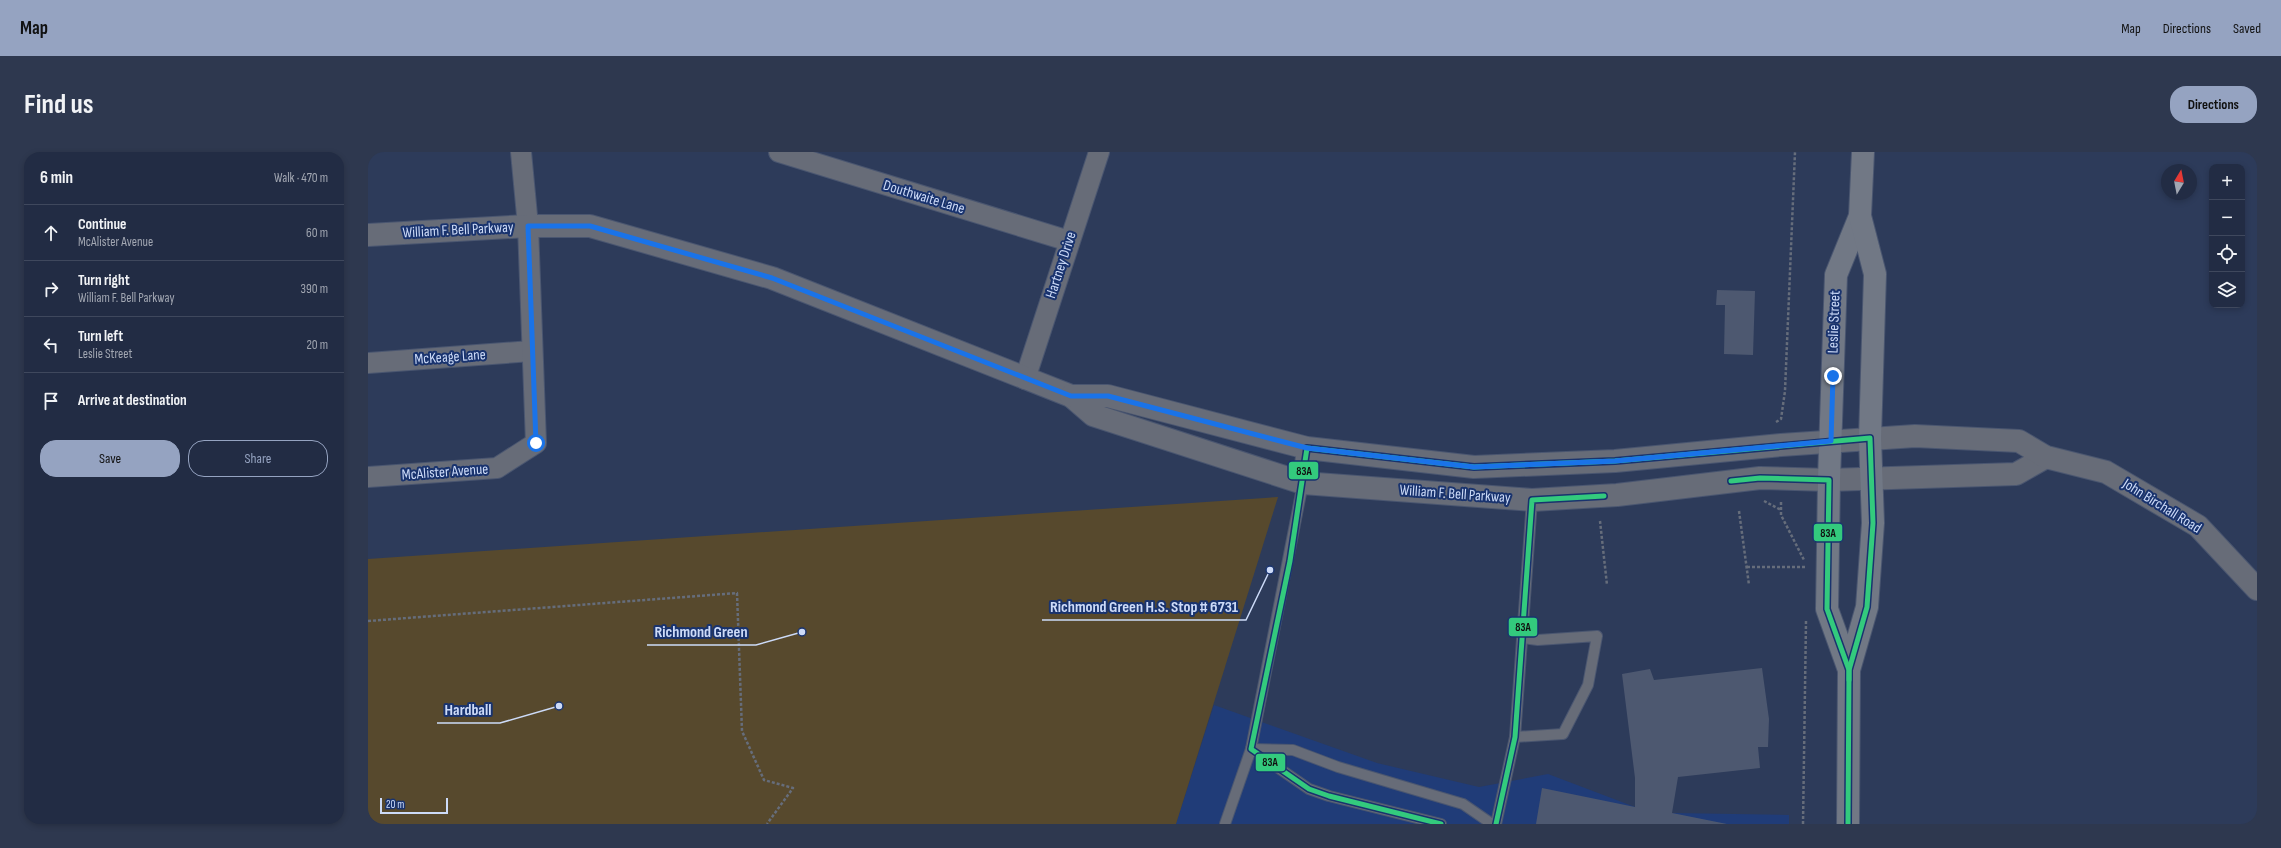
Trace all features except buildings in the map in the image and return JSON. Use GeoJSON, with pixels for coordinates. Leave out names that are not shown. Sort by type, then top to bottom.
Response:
{"type":"FeatureCollection","features":[{"type":"Feature","properties":{"kind":"main road","name":"Leslie Street"},"geometry":{"type":"LineString","coordinates":[[1848,824],[1849,670],[1868,607],[1873,523],[1870,479],[1870,438],[1875,274],[1860,216],[1863,152]]}},
{"type":"Feature","properties":{"kind":"main road","name":"Leslie Street"},"geometry":{"type":"LineString","coordinates":[[1849,670],[1827,609],[1829,480],[1836,275],[1860,216]]}},
{"type":"Feature","properties":{"kind":"street","name":"McAlister Avenue"},"geometry":{"type":"LineString","coordinates":[[368,477],[498,468],[536,443],[528,226],[521,152]]}},
{"type":"Feature","properties":{"kind":"street","name":"Douthwaite Lane"},"geometry":{"type":"LineString","coordinates":[[779,152],[1068,241]]}},
{"type":"Feature","properties":{"kind":"street","name":"Hartney Drive"},"geometry":{"type":"LineString","coordinates":[[1025,379],[1068,241],[1099,152]]}},
{"type":"Feature","properties":{"kind":"street","name":"William F. Bell Parkway"},"geometry":{"type":"LineString","coordinates":[[368,235],[528,226],[590,226],[772,278],[1071,396],[1108,396],[1307,448],[1474,467],[1615,461],[1870,438]]}},
{"type":"Feature","properties":{"kind":"street","name":"McKeage Lane"},"geometry":{"type":"LineString","coordinates":[[368,363],[532,351]]}},
{"type":"Feature","properties":{"kind":"street","name":"William F. Bell Parkway"},"geometry":{"type":"LineString","coordinates":[[1071,396],[1093,415],[1303,483],[1532,500],[1617,495],[1760,478],[1829,480],[1870,479]]}},
{"type":"Feature","properties":{"kind":"street","name":"John Birchall Road"},"geometry":{"type":"LineString","coordinates":[[1870,438],[1915,436],[2018,441],[2046,457],[2106,472],[2198,526],[2257,589]]}},
{"type":"Feature","properties":{"kind":"street"},"geometry":{"type":"LineString","coordinates":[[1303,483],[1307,448]]}},
{"type":"Feature","properties":{"kind":"street"},"geometry":{"type":"LineString","coordinates":[[1870,479],[2016,474],[2046,457]]}},
{"type":"Feature","properties":{"kind":"lane"},"geometry":{"type":"LineString","coordinates":[[1225,824],[1251,749],[1303,483]]}},
{"type":"Feature","properties":{"kind":"lane"},"geometry":{"type":"LineString","coordinates":[[1496,824],[1515,737],[1532,500]]}},
{"type":"Feature","properties":{"kind":"lane"},"geometry":{"type":"LineString","coordinates":[[1515,737],[1563,734],[1588,685],[1597,636],[1538,640],[1523,638]]}},
{"type":"Feature","properties":{"kind":"lane"},"geometry":{"type":"LineString","coordinates":[[1251,749],[1309,789],[1441,824]]}},
{"type":"Feature","properties":{"kind":"lane"},"geometry":{"type":"LineString","coordinates":[[1251,749],[1293,750],[1338,767],[1463,804],[1492,824]]}},
{"type":"Feature","properties":{"kind":"path"},"geometry":{"type":"LineString","coordinates":[[1781,419],[1785,391],[1791,208],[1795,152]]}},
{"type":"Feature","properties":{"kind":"path"},"geometry":{"type":"LineString","coordinates":[[1747,567],[1807,568],[1781,515],[1781,502]]}},
{"type":"Feature","properties":{"kind":"path"},"geometry":{"type":"LineString","coordinates":[[1739,511],[1749,585]]}},
{"type":"Feature","properties":{"kind":"path"},"geometry":{"type":"LineString","coordinates":[[1600,521],[1607,585]]}},
{"type":"Feature","properties":{"kind":"path"},"geometry":{"type":"LineString","coordinates":[[368,621],[737,593],[742,730],[764,780],[794,788],[767,824]]}},
{"type":"Feature","properties":{"kind":"path"},"geometry":{"type":"LineString","coordinates":[[1802,824],[1806,618]]}},
{"type":"Feature","properties":{"kind":"shaded area"},"geometry":{"type":"Polygon","coordinates":[[[1278,497],[1176,824],[368,824],[368,559],[1278,497]]]}},
{"type":"Feature","properties":{"kind":"shaded area"},"geometry":{"type":"Polygon","coordinates":[[[1214,705],[1377,763],[1479,787],[1548,774],[1635,807],[1672,813],[1789,815],[1789,824],[1176,824],[1214,705]]]}},
{"type":"Feature","properties":{"kind":"transit line","name":"83A"},"geometry":{"type":"LineString","coordinates":[[1441,824],[1329,796],[1309,789],[1251,749],[1290,561],[1307,448],[1474,467],[1615,461],[1870,438],[1873,523],[1867,607],[1849,670],[1848,824]]}},
{"type":"Feature","properties":{"kind":"transit line","name":"83A"},"geometry":{"type":"LineString","coordinates":[[1731,481],[1760,478],[1829,480],[1827,609],[1849,670],[1849,680]]}},
{"type":"Feature","properties":{"kind":"transit line","name":"83A"},"geometry":{"type":"LineString","coordinates":[[1496,824],[1515,737],[1532,500],[1604,496]]}},
{"type":"Feature","properties":{"kind":"place","name":"Richmond Green H.S. Stop # 6731"},"geometry":{"type":"Point","coordinates":[1270,570]}},
{"type":"Feature","properties":{"kind":"place","name":"Richmond Green"},"geometry":{"type":"Point","coordinates":[802,632]}},
{"type":"Feature","properties":{"kind":"place","name":"Hardball"},"geometry":{"type":"Point","coordinates":[559,706]}},
{"type":"Feature","properties":{"kind":"route"},"geometry":{"type":"LineString","coordinates":[[536,443],[528,226],[590,226],[772,278],[1071,396],[1108,396],[1307,448],[1474,467],[1615,461],[1831,441],[1833,376]]}}]}
